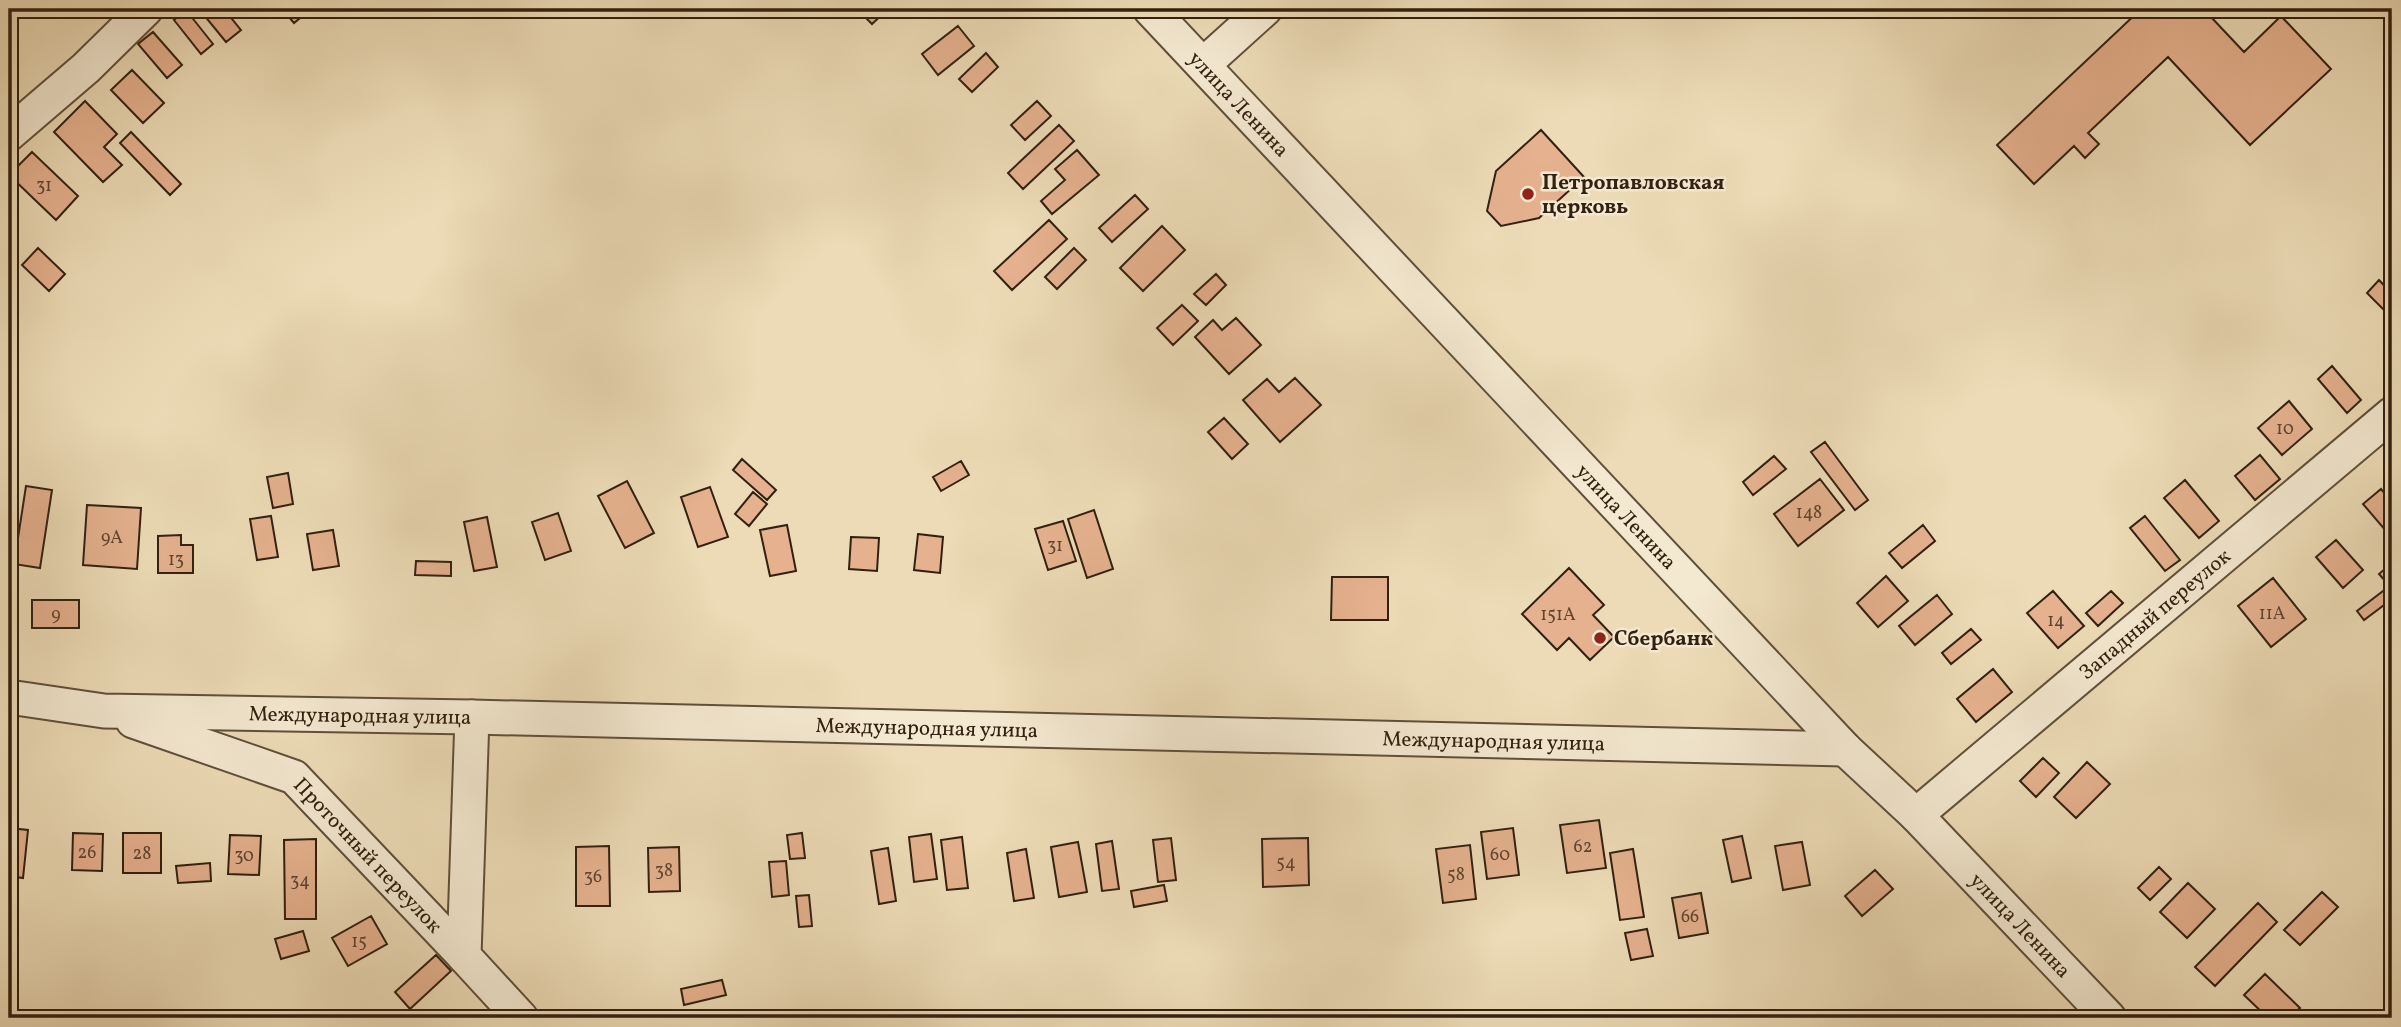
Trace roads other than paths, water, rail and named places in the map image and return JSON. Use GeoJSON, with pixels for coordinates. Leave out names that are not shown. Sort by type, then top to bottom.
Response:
{"type":"FeatureCollection","features":[{"type":"Feature","properties":{"kind":"street"},"geometry":{"type":"LineString","coordinates":[[9,134],[86,68],[146,9]]}},
{"type":"Feature","properties":{"kind":"street","name":"улица Ленина"},"geometry":{"type":"LineString","coordinates":[[1150,9],[1845,750],[1916,815],[2109,1018]]}},
{"type":"Feature","properties":{"kind":"street"},"geometry":{"type":"LineString","coordinates":[[1203,65],[1265,9]]}},
{"type":"Feature","properties":{"kind":"street","name":"Западный переулок"},"geometry":{"type":"LineString","coordinates":[[1916,815],[2392,414]]}},
{"type":"Feature","properties":{"kind":"street","name":"Международная улица"},"geometry":{"type":"LineString","coordinates":[[9,697],[104,711],[472,717],[1845,750]]}},
{"type":"Feature","properties":{"kind":"street","name":"Проточный переулок"},"geometry":{"type":"LineString","coordinates":[[104,711],[294,777],[521,1018]]}},
{"type":"Feature","properties":{"kind":"street","name":"Проточный переулок"},"geometry":{"type":"LineString","coordinates":[[464,956],[472,717]]}},
{"type":"Feature","properties":{"kind":"place","name":"Петропавловская церковь"},"geometry":{"type":"Point","coordinates":[1528,194]}},
{"type":"Feature","properties":{"kind":"place","name":"Сбербанк"},"geometry":{"type":"Point","coordinates":[1600,638]}}]}
